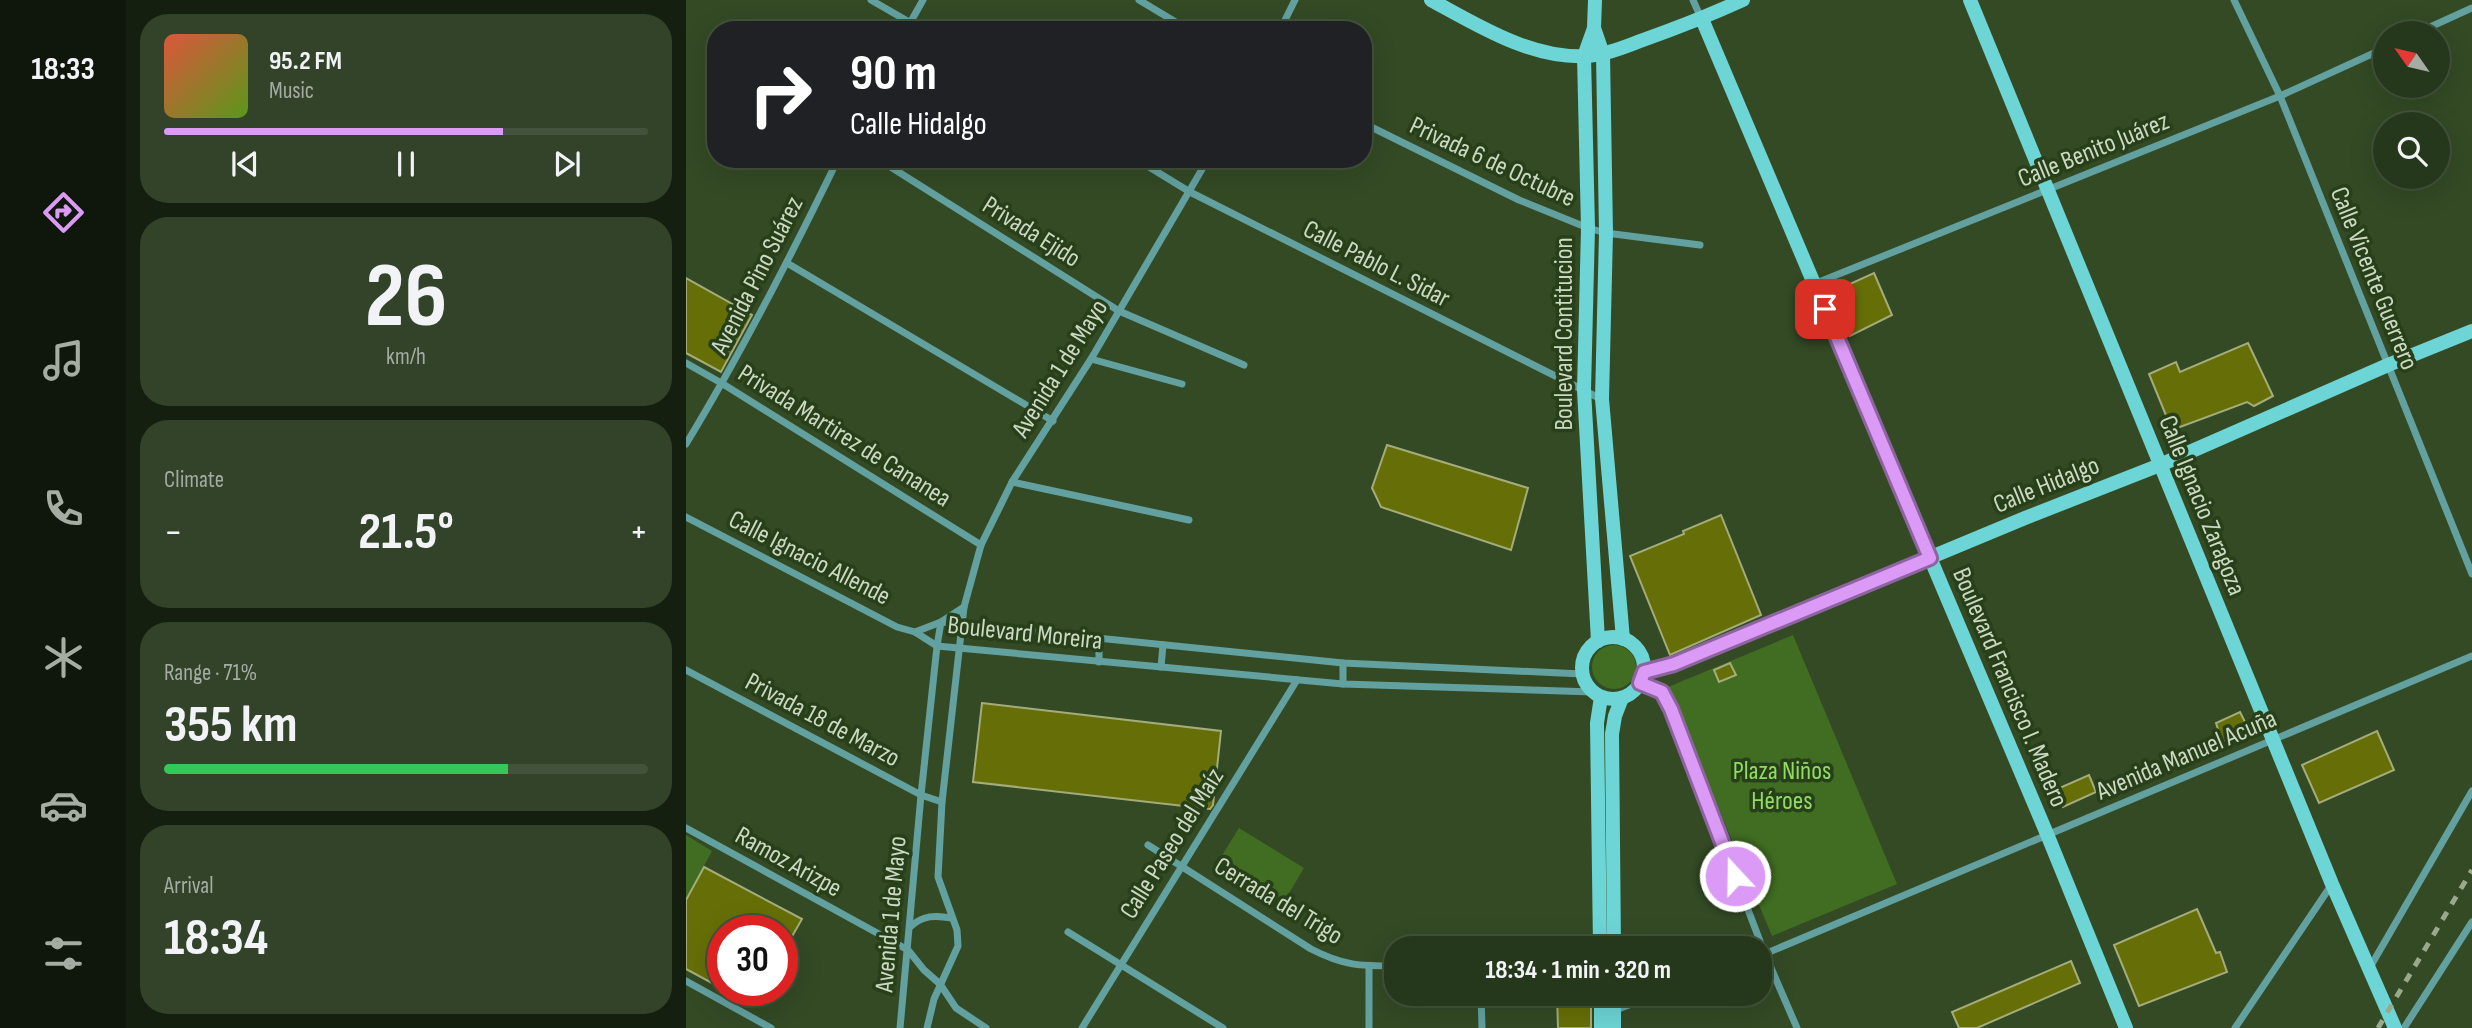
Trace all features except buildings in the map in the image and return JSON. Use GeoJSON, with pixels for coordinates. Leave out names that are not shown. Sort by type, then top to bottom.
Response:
{"type":"FeatureCollection","features":[{"type":"Feature","properties":{"kind":"street"},"geometry":{"type":"LineString","coordinates":[[871,0],[901,21]]}},
{"type":"Feature","properties":{"kind":"street"},"geometry":{"type":"LineString","coordinates":[[911,21],[923,0]]}},
{"type":"Feature","properties":{"kind":"street"},"geometry":{"type":"LineString","coordinates":[[1139,0],[1174,21]]}},
{"type":"Feature","properties":{"kind":"street"},"geometry":{"type":"LineString","coordinates":[[1285,21],[1296,0]]}},
{"type":"Feature","properties":{"kind":"street"},"geometry":{"type":"LineString","coordinates":[[1431,0],[1490,31],[1526,46],[1550,53],[1584,56],[1603,54],[1702,19],[1743,0]]}},
{"type":"Feature","properties":{"kind":"street","name":"Boulevard Contitucion"},"geometry":{"type":"LineString","coordinates":[[1595,0],[1594,28],[1584,56],[1588,228],[1584,390],[1598,641]]}},
{"type":"Feature","properties":{"kind":"street"},"geometry":{"type":"LineString","coordinates":[[1693,0],[1702,19]]}},
{"type":"Feature","properties":{"kind":"street","name":"Calle Ignacio Zaragoza"},"geometry":{"type":"LineString","coordinates":[[1970,0],[2332,884],[2395,1028]]}},
{"type":"Feature","properties":{"kind":"street","name":"Calle Vicente Guerrero"},"geometry":{"type":"LineString","coordinates":[[2234,0],[2280,96],[2472,574]]}},
{"type":"Feature","properties":{"kind":"street"},"geometry":{"type":"LineString","coordinates":[[2443,21],[2472,8]]}},
{"type":"Feature","properties":{"kind":"street","name":"Boulevard Francisco I. Madero"},"geometry":{"type":"LineString","coordinates":[[1702,19],[2047,834],[2126,1028]]}},
{"type":"Feature","properties":{"kind":"street","name":"Boulevard Contitucion"},"geometry":{"type":"LineString","coordinates":[[1594,28],[1603,54],[1606,233],[1602,399],[1623,639]]}},
{"type":"Feature","properties":{"kind":"street","name":"Calle Benito Juárez"},"geometry":{"type":"LineString","coordinates":[[1814,284],[2280,96],[2373,53]]}},
{"type":"Feature","properties":{"kind":"street","name":"Privada 6 de Octubre"},"geometry":{"type":"LineString","coordinates":[[1372,127],[1519,200],[1606,233]]}},
{"type":"Feature","properties":{"kind":"street","name":"Avenida Pino Suárez"},"geometry":{"type":"LineString","coordinates":[[686,444],[723,384],[834,168]]}},
{"type":"Feature","properties":{"kind":"street","name":"Privada Ejido"},"geometry":{"type":"LineString","coordinates":[[892,168],[1119,311],[1244,365]]}},
{"type":"Feature","properties":{"kind":"street","name":"Calle Pablo L. Sidar"},"geometry":{"type":"LineString","coordinates":[[1151,168],[1190,192],[1602,399]]}},
{"type":"Feature","properties":{"kind":"street","name":"Avenida 1 de Mayo"},"geometry":{"type":"LineString","coordinates":[[927,1028],[930,1010],[958,946],[957,930],[938,877],[942,802],[964,607],[981,545],[1012,482],[1091,359],[1203,168]]}},
{"type":"Feature","properties":{"kind":"street"},"geometry":{"type":"LineString","coordinates":[[1606,233],[1700,244]]}},
{"type":"Feature","properties":{"kind":"street"},"geometry":{"type":"LineString","coordinates":[[787,263],[1053,421]]}},
{"type":"Feature","properties":{"kind":"street","name":"Calle Hidalgo"},"geometry":{"type":"LineString","coordinates":[[1642,678],[2160,465],[2470,331]]}},
{"type":"Feature","properties":{"kind":"street"},"geometry":{"type":"LineString","coordinates":[[1091,359],[1182,384]]}},
{"type":"Feature","properties":{"kind":"street","name":"Privada Martirez de Cananea"},"geometry":{"type":"LineString","coordinates":[[686,363],[981,545]]}},
{"type":"Feature","properties":{"kind":"street"},"geometry":{"type":"LineString","coordinates":[[1012,482],[1189,520]]}},
{"type":"Feature","properties":{"kind":"street","name":"Calle Ignacio Allende"},"geometry":{"type":"LineString","coordinates":[[686,517],[897,627],[915,632]]}},
{"type":"Feature","properties":{"kind":"street"},"geometry":{"type":"LineString","coordinates":[[942,622],[964,607]]}},
{"type":"Feature","properties":{"kind":"street","name":"Avenida 1 de Mayo"},"geometry":{"type":"LineString","coordinates":[[900,1028],[921,794],[942,622]]}},
{"type":"Feature","properties":{"kind":"street","name":"Boulevard Moreira"},"geometry":{"type":"LineString","coordinates":[[915,632],[942,622],[963,623],[1343,663],[1582,674]]}},
{"type":"Feature","properties":{"kind":"street","name":"Boulevard Moreira"},"geometry":{"type":"LineString","coordinates":[[915,632],[937,646],[1099,662],[1343,684],[1597,695]]}},
{"type":"Feature","properties":{"kind":"street"},"geometry":{"type":"LineString","coordinates":[[1610,637],[1623,639],[1633,644],[1639,652],[1643,662],[1642,678],[1632,692],[1622,698],[1611,699],[1597,695],[1586,684],[1582,674],[1582,661],[1588,650],[1598,641],[1610,637]]}},
{"type":"Feature","properties":{"kind":"street"},"geometry":{"type":"LineString","coordinates":[[1099,638],[1099,662]]}},
{"type":"Feature","properties":{"kind":"street"},"geometry":{"type":"LineString","coordinates":[[1161,667],[1163,645]]}},
{"type":"Feature","properties":{"kind":"street","name":"Avenida Manuel Acuña"},"geometry":{"type":"LineString","coordinates":[[1772,951],[2472,656]]}},
{"type":"Feature","properties":{"kind":"street"},"geometry":{"type":"LineString","coordinates":[[1343,663],[1343,684]]}},
{"type":"Feature","properties":{"kind":"street","name":"Privada 18 de Marzo"},"geometry":{"type":"LineString","coordinates":[[686,670],[921,794],[942,802]]}},
{"type":"Feature","properties":{"kind":"street"},"geometry":{"type":"LineString","coordinates":[[1642,678],[1662,692],[1671,709],[1756,936]]}},
{"type":"Feature","properties":{"kind":"street","name":"Calle Paseo del Maíz"},"geometry":{"type":"LineString","coordinates":[[1082,1028],[1297,680]]}},
{"type":"Feature","properties":{"kind":"street"},"geometry":{"type":"LineString","coordinates":[[1597,695],[1600,936]]}},
{"type":"Feature","properties":{"kind":"street"},"geometry":{"type":"LineString","coordinates":[[1614,936],[1612,734],[1622,698]]}},
{"type":"Feature","properties":{"kind":"street"},"geometry":{"type":"LineString","coordinates":[[2370,969],[2472,791]]}},
{"type":"Feature","properties":{"kind":"street","name":"Ramoz Arizpe"},"geometry":{"type":"LineString","coordinates":[[686,828],[908,950]]}},
{"type":"Feature","properties":{"kind":"street","name":"Cerrada del Trigo"},"geometry":{"type":"LineString","coordinates":[[1148,845],[1332,960],[1350,965],[1384,966]]}},
{"type":"Feature","properties":{"kind":"street"},"geometry":{"type":"LineString","coordinates":[[2235,1028],[2332,884]]}},
{"type":"Feature","properties":{"kind":"street"},"geometry":{"type":"LineString","coordinates":[[910,927],[918,920],[931,915],[951,918]]}},
{"type":"Feature","properties":{"kind":"street"},"geometry":{"type":"LineString","coordinates":[[2404,1028],[2472,922]]}},
{"type":"Feature","properties":{"kind":"street"},"geometry":{"type":"LineString","coordinates":[[1068,932],[1223,1028]]}},
{"type":"Feature","properties":{"kind":"street"},"geometry":{"type":"LineString","coordinates":[[908,950],[923,970],[940,984],[956,1008],[986,1028]]}},
{"type":"Feature","properties":{"kind":"street"},"geometry":{"type":"LineString","coordinates":[[1368,1028],[1369,966]]}},
{"type":"Feature","properties":{"kind":"street"},"geometry":{"type":"LineString","coordinates":[[1772,974],[1797,1028]]}},
{"type":"Feature","properties":{"kind":"street"},"geometry":{"type":"LineString","coordinates":[[686,981],[771,1028]]}},
{"type":"Feature","properties":{"kind":"street"},"geometry":{"type":"LineString","coordinates":[[1482,1006],[1482,1028]]}},
{"type":"Feature","properties":{"kind":"street"},"geometry":{"type":"LineString","coordinates":[[1614,1028],[1605,1018],[1632,1006]]}},
{"type":"Feature","properties":{"kind":"green space","name":"Plaza Niños Héroes"},"geometry":{"type":"Polygon","coordinates":[[[1793,635],[1897,884],[1772,936],[1668,687],[1793,635]]]}},
{"type":"Feature","properties":{"kind":"green space"},"geometry":{"type":"Polygon","coordinates":[[[1614,645],[1623,646],[1630,651],[1635,658],[1635,676],[1630,683],[1623,688],[1614,689],[1605,688],[1598,683],[1593,676],[1592,667],[1593,658],[1598,651],[1605,646],[1614,645]]]}},
{"type":"Feature","properties":{"kind":"green space"},"geometry":{"type":"Polygon","coordinates":[[[1239,828],[1304,868],[1282,905],[1216,865],[1239,828]]]}},
{"type":"Feature","properties":{"kind":"green space"},"geometry":{"type":"Polygon","coordinates":[[[686,835],[712,851],[686,900],[686,835]]]}},
{"type":"Feature","properties":{"kind":"railway"},"geometry":{"type":"LineString","coordinates":[[2378,1028],[2472,870]]}},
{"type":"Feature","properties":{"kind":"route"},"geometry":{"type":"LineString","coordinates":[[1735,876],[1671,709],[1662,692],[1640,683],[1644,672],[1674,664],[1930,558],[1825,309]]}}]}
